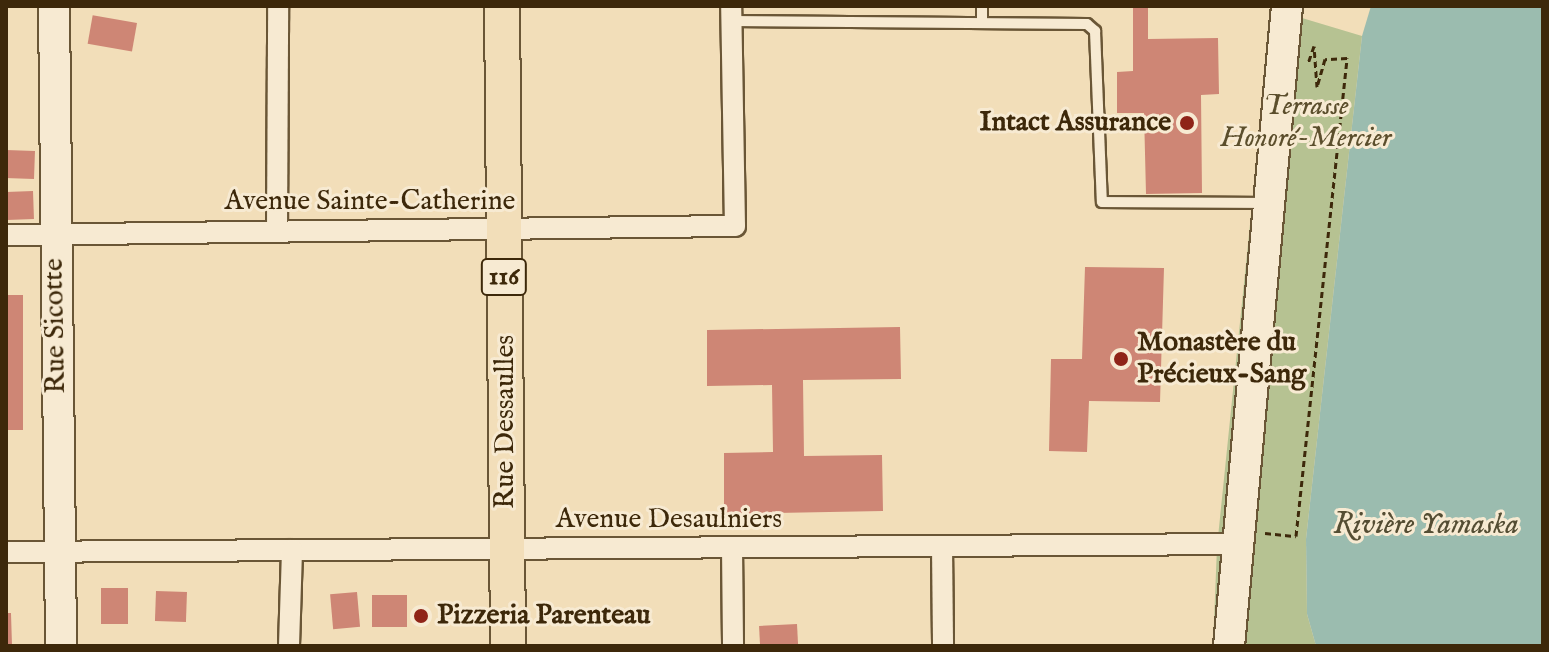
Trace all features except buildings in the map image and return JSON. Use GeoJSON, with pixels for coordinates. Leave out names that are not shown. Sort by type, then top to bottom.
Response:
{"type":"FeatureCollection","features":[{"type":"Feature","properties":{"kind":"main road","name":"Rue Dessaulles"},"geometry":{"type":"LineString","coordinates":[[502,6],[508,646]]}},
{"type":"Feature","properties":{"kind":"street","name":"Rue Sicotte"},"geometry":{"type":"LineString","coordinates":[[54,6],[54,236],[61,646]]}},
{"type":"Feature","properties":{"kind":"street"},"geometry":{"type":"LineString","coordinates":[[277,230],[278,6]]}},
{"type":"Feature","properties":{"kind":"street"},"geometry":{"type":"LineString","coordinates":[[1229,646],[1287,6]]}},
{"type":"Feature","properties":{"kind":"street","name":"Avenue Sainte-Catherine"},"geometry":{"type":"LineString","coordinates":[[6,235],[735,226],[731,13]]}},
{"type":"Feature","properties":{"kind":"street","name":"Avenue Desaulniers"},"geometry":{"type":"LineString","coordinates":[[6,552],[942,546],[1237,537]]}},
{"type":"Feature","properties":{"kind":"street"},"geometry":{"type":"LineString","coordinates":[[942,546],[943,646]]}},
{"type":"Feature","properties":{"kind":"street"},"geometry":{"type":"LineString","coordinates":[[732,547],[733,646]]}},
{"type":"Feature","properties":{"kind":"street"},"geometry":{"type":"LineString","coordinates":[[289,646],[292,550]]}},
{"type":"Feature","properties":{"kind":"lane"},"geometry":{"type":"LineString","coordinates":[[982,6],[982,21]]}},
{"type":"Feature","properties":{"kind":"lane"},"geometry":{"type":"LineString","coordinates":[[731,13],[1078,21],[1095,31],[1102,202],[1268,203]]}},
{"type":"Feature","properties":{"kind":"path"},"geometry":{"type":"LineString","coordinates":[[1237,537],[1296,536],[1347,58],[1325,59],[1317,87],[1314,46],[1305,71]]}},
{"type":"Feature","properties":{"kind":"green space","name":"Terrasse Honoré-Mercier"},"geometry":{"type":"Polygon","coordinates":[[[1272,9],[1362,36],[1306,539],[1307,614],[1316,646],[1213,646],[1217,547],[1272,9]]]}},
{"type":"Feature","properties":{"kind":"water","name":"Rivière Yamaska"},"geometry":{"type":"Polygon","coordinates":[[[1371,6],[1543,6],[1543,646],[1316,646],[1307,614],[1306,539],[1362,36],[1371,6]]]}},
{"type":"Feature","properties":{"kind":"place","name":"Intact Assurance"},"geometry":{"type":"Point","coordinates":[1187,123]}},
{"type":"Feature","properties":{"kind":"place","name":"Monastère du Précieux-Sang"},"geometry":{"type":"Point","coordinates":[1121,359]}},
{"type":"Feature","properties":{"kind":"place","name":"Pizzeria Parenteau"},"geometry":{"type":"Point","coordinates":[421,616]}}]}
